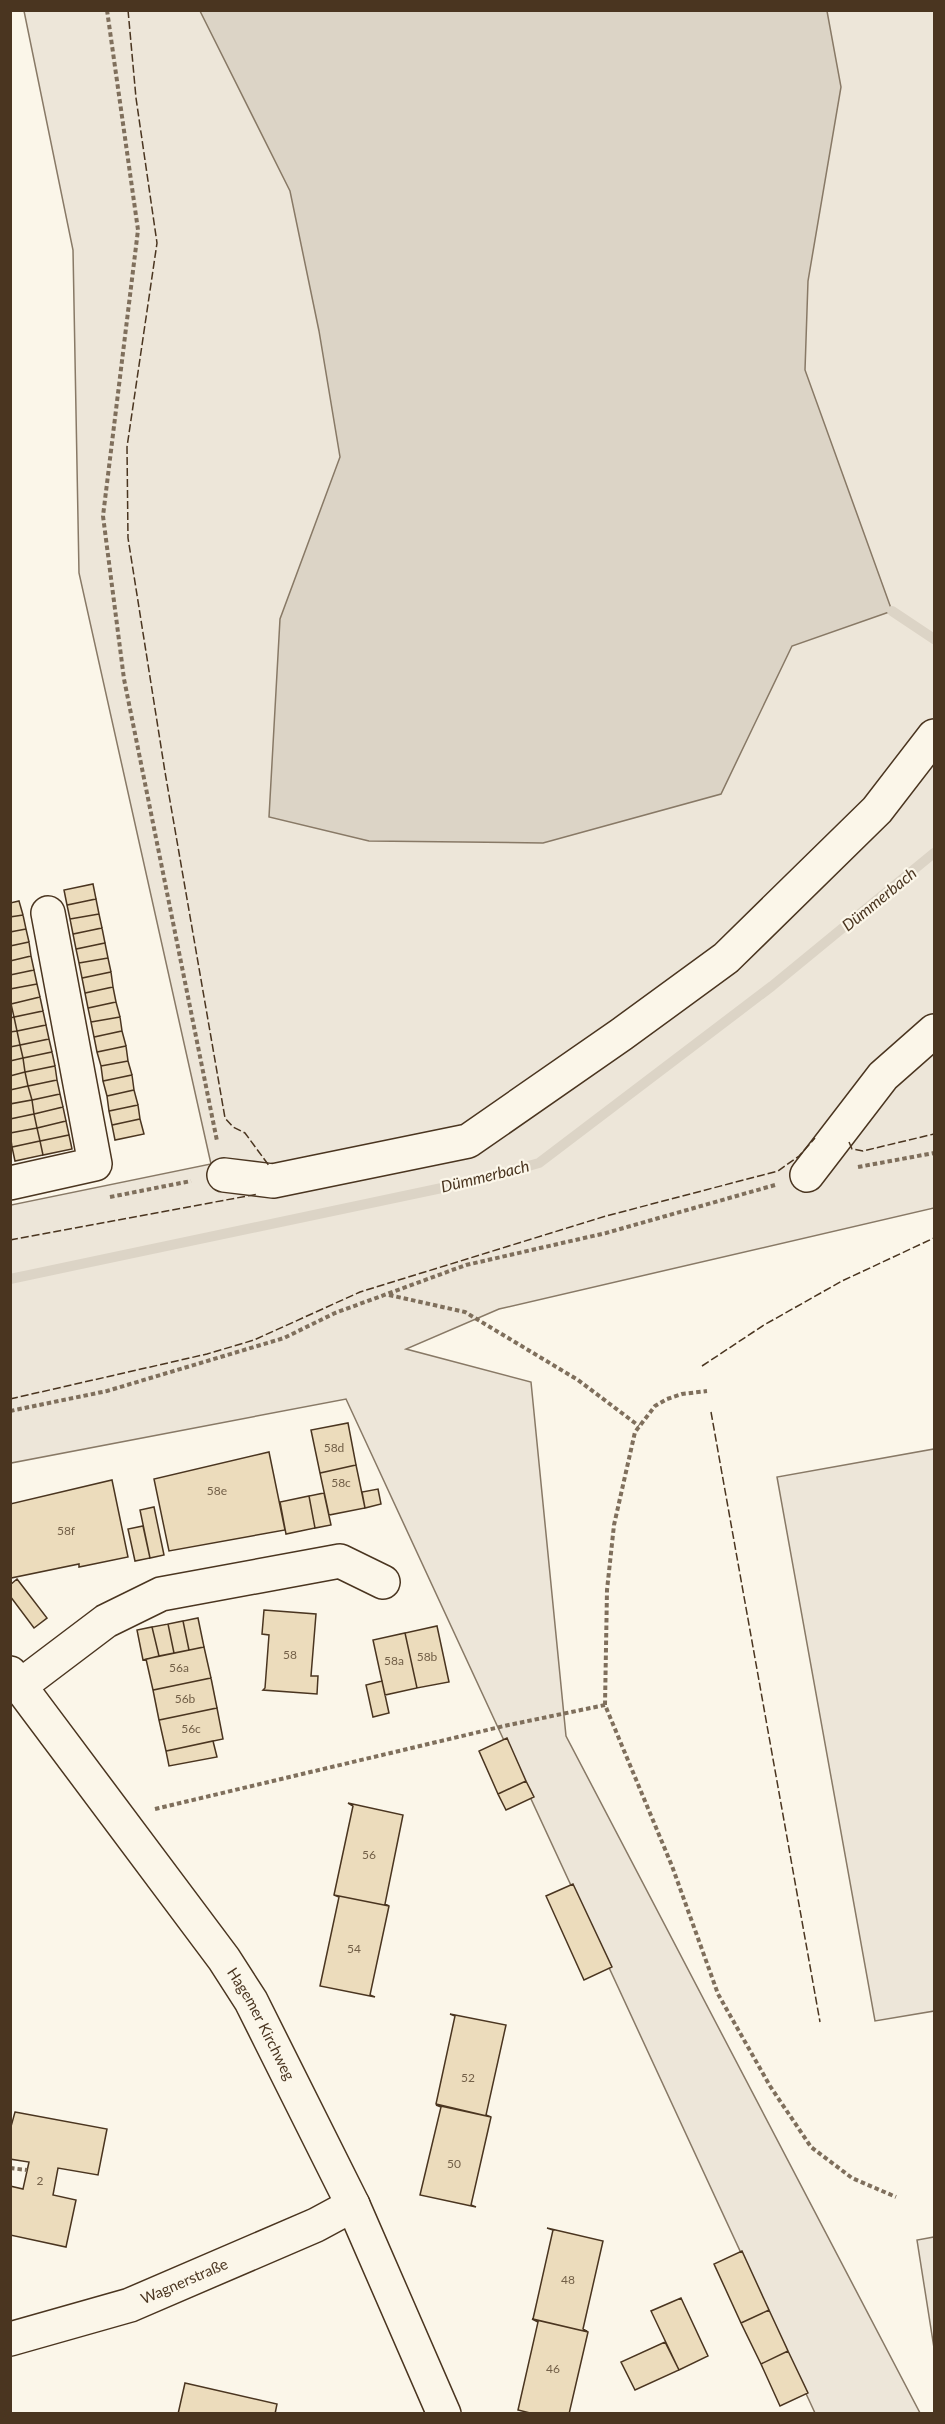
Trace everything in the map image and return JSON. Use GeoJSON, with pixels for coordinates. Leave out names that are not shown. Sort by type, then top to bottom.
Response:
{"type":"FeatureCollection","features":[{"type":"Feature","properties":{"kind":"street"},"geometry":{"type":"LineString","coordinates":[[224,1175],[273,1181],[468,1141],[622,1034],[726,958],[877,810],[934,736]]}},
{"type":"Feature","properties":{"kind":"street"},"geometry":{"type":"LineString","coordinates":[[10,1183],[95,1164],[48,913]]}},
{"type":"Feature","properties":{"kind":"street"},"geometry":{"type":"LineString","coordinates":[[807,1175],[883,1076],[934,1031]]}},
{"type":"Feature","properties":{"kind":"street"},"geometry":{"type":"LineString","coordinates":[[15,1680],[106,1621],[161,1594],[340,1562],[383,1582]]}},
{"type":"Feature","properties":{"kind":"street","name":"Hagemer Kirchweg"},"geometry":{"type":"LineString","coordinates":[[15,1680],[224,1959],[251,2001],[353,2205],[444,2414]]}},
{"type":"Feature","properties":{"kind":"street","name":"Wagnerstraße"},"geometry":{"type":"LineString","coordinates":[[10,2339],[130,2305],[316,2225],[353,2205]]}},
{"type":"Feature","properties":{"kind":"path"},"geometry":{"type":"LineString","coordinates":[[100,1199],[224,1175],[124,679],[103,516],[138,230],[107,10]]}},
{"type":"Feature","properties":{"kind":"path"},"geometry":{"type":"LineString","coordinates":[[10,1411],[107,1391],[284,1338],[335,1313],[466,1265],[606,1233],[807,1175],[934,1154]]}},
{"type":"Feature","properties":{"kind":"path"},"geometry":{"type":"LineString","coordinates":[[386,1294],[465,1312],[578,1380],[639,1426]]}},
{"type":"Feature","properties":{"kind":"path"},"geometry":{"type":"LineString","coordinates":[[707,1391],[682,1394],[667,1399],[655,1406],[635,1432],[614,1525],[607,1590],[605,1705],[672,1866],[718,1994],[770,2086],[811,2147],[852,2178],[896,2197]]}},
{"type":"Feature","properties":{"kind":"path"},"geometry":{"type":"LineString","coordinates":[[119,1818],[504,1726],[605,1705]]}},
{"type":"Feature","properties":{"kind":"path"},"geometry":{"type":"LineString","coordinates":[[10,2168],[27,2170]]}},
{"type":"Feature","properties":{"kind":"shaded area"},"geometry":{"type":"Polygon","coordinates":[[[24,11],[934,11],[934,1208],[499,1309],[406,1349],[531,1382],[566,1736],[920,2413],[815,2413],[346,1399],[11,1463],[11,1205],[211,1164],[79,573],[73,250],[24,11]]]}},
{"type":"Feature","properties":{"kind":"shaded area"},"geometry":{"type":"Polygon","coordinates":[[[200,11],[827,11],[841,87],[808,281],[805,370],[892,611],[792,646],[721,794],[543,843],[369,841],[269,817],[280,619],[340,457],[319,331],[290,191],[200,11]]]}},
{"type":"Feature","properties":{"kind":"shaded area"},"geometry":{"type":"Polygon","coordinates":[[[934,1449],[934,2011],[875,2021],[777,1477],[934,1449]]]}},
{"type":"Feature","properties":{"kind":"shaded area"},"geometry":{"type":"Polygon","coordinates":[[[934,2237],[934,2348],[917,2240],[934,2237]]]}},
{"type":"Feature","properties":{"kind":"building"},"geometry":{"type":"Polygon","coordinates":[[[93,884],[96,899],[67,905],[64,890],[93,884]]]}},
{"type":"Feature","properties":{"kind":"building"},"geometry":{"type":"Polygon","coordinates":[[[96,899],[99,914],[70,919],[67,905],[96,899]]]}},
{"type":"Feature","properties":{"kind":"building"},"geometry":{"type":"Polygon","coordinates":[[[19,901],[23,915],[10,917],[10,903],[19,901]]]}},
{"type":"Feature","properties":{"kind":"building"},"geometry":{"type":"Polygon","coordinates":[[[99,914],[102,928],[73,934],[70,919],[99,914]]]}},
{"type":"Feature","properties":{"kind":"building"},"geometry":{"type":"Polygon","coordinates":[[[23,915],[26,929],[10,932],[10,917],[23,915]]]}},
{"type":"Feature","properties":{"kind":"building"},"geometry":{"type":"Polygon","coordinates":[[[102,928],[105,943],[76,949],[73,934],[102,928]]]}},
{"type":"Feature","properties":{"kind":"building"},"geometry":{"type":"Polygon","coordinates":[[[26,929],[29,942],[10,946],[10,932],[26,929]]]}},
{"type":"Feature","properties":{"kind":"building"},"geometry":{"type":"Polygon","coordinates":[[[29,942],[31,956],[10,961],[10,946],[29,942]]]}},
{"type":"Feature","properties":{"kind":"building"},"geometry":{"type":"Polygon","coordinates":[[[105,943],[108,958],[79,963],[76,949],[105,943]]]}},
{"type":"Feature","properties":{"kind":"building"},"geometry":{"type":"Polygon","coordinates":[[[31,956],[34,970],[10,975],[10,961],[31,956]]]}},
{"type":"Feature","properties":{"kind":"building"},"geometry":{"type":"Polygon","coordinates":[[[108,958],[111,972],[82,978],[79,963],[108,958]]]}},
{"type":"Feature","properties":{"kind":"building"},"geometry":{"type":"Polygon","coordinates":[[[34,970],[37,984],[10,989],[10,975],[34,970]]]}},
{"type":"Feature","properties":{"kind":"building"},"geometry":{"type":"Polygon","coordinates":[[[111,972],[113,987],[85,993],[82,978],[111,972]]]}},
{"type":"Feature","properties":{"kind":"building"},"geometry":{"type":"Polygon","coordinates":[[[37,984],[40,997],[11,1004],[10,989],[37,984]]]}},
{"type":"Feature","properties":{"kind":"building"},"geometry":{"type":"Polygon","coordinates":[[[113,987],[116,1002],[88,1008],[85,993],[113,987]]]}},
{"type":"Feature","properties":{"kind":"building"},"geometry":{"type":"Polygon","coordinates":[[[40,997],[43,1011],[14,1017],[11,1004],[40,997]]]}},
{"type":"Feature","properties":{"kind":"building"},"geometry":{"type":"Polygon","coordinates":[[[116,1002],[120,1017],[91,1022],[88,1008],[116,1002]]]}},
{"type":"Feature","properties":{"kind":"building"},"geometry":{"type":"Polygon","coordinates":[[[43,1011],[46,1025],[17,1031],[14,1017],[43,1011]]]}},
{"type":"Feature","properties":{"kind":"building"},"geometry":{"type":"Polygon","coordinates":[[[14,1017],[17,1031],[10,1032],[10,1018],[14,1017]]]}},
{"type":"Feature","properties":{"kind":"building"},"geometry":{"type":"Polygon","coordinates":[[[120,1017],[122,1031],[94,1037],[91,1022],[120,1017]]]}},
{"type":"Feature","properties":{"kind":"building"},"geometry":{"type":"Polygon","coordinates":[[[46,1025],[49,1039],[20,1045],[17,1031],[46,1025]]]}},
{"type":"Feature","properties":{"kind":"building"},"geometry":{"type":"Polygon","coordinates":[[[17,1031],[20,1045],[10,1047],[10,1032],[17,1031]]]}},
{"type":"Feature","properties":{"kind":"building"},"geometry":{"type":"Polygon","coordinates":[[[122,1031],[126,1046],[97,1052],[94,1037],[122,1031]]]}},
{"type":"Feature","properties":{"kind":"building"},"geometry":{"type":"Polygon","coordinates":[[[49,1039],[52,1052],[23,1058],[20,1045],[49,1039]]]}},
{"type":"Feature","properties":{"kind":"building"},"geometry":{"type":"Polygon","coordinates":[[[20,1045],[23,1058],[10,1061],[10,1047],[20,1045]]]}},
{"type":"Feature","properties":{"kind":"building"},"geometry":{"type":"Polygon","coordinates":[[[126,1046],[128,1061],[101,1066],[97,1052],[126,1046]]]}},
{"type":"Feature","properties":{"kind":"building"},"geometry":{"type":"Polygon","coordinates":[[[52,1052],[55,1066],[25,1072],[23,1058],[52,1052]]]}},
{"type":"Feature","properties":{"kind":"building"},"geometry":{"type":"Polygon","coordinates":[[[23,1058],[25,1072],[10,1076],[10,1061],[23,1058]]]}},
{"type":"Feature","properties":{"kind":"building"},"geometry":{"type":"Polygon","coordinates":[[[128,1061],[132,1075],[103,1081],[101,1066],[128,1061]]]}},
{"type":"Feature","properties":{"kind":"building"},"geometry":{"type":"Polygon","coordinates":[[[55,1066],[57,1080],[28,1086],[25,1072],[55,1066]]]}},
{"type":"Feature","properties":{"kind":"building"},"geometry":{"type":"Polygon","coordinates":[[[25,1072],[28,1086],[10,1090],[10,1076],[25,1072]]]}},
{"type":"Feature","properties":{"kind":"building"},"geometry":{"type":"Polygon","coordinates":[[[132,1075],[134,1090],[107,1096],[103,1081],[132,1075]]]}},
{"type":"Feature","properties":{"kind":"building"},"geometry":{"type":"Polygon","coordinates":[[[57,1080],[60,1094],[32,1100],[28,1086],[57,1080]]]}},
{"type":"Feature","properties":{"kind":"building"},"geometry":{"type":"Polygon","coordinates":[[[28,1086],[32,1100],[10,1104],[10,1090],[28,1086]]]}},
{"type":"Feature","properties":{"kind":"building"},"geometry":{"type":"Polygon","coordinates":[[[134,1090],[138,1105],[109,1111],[107,1096],[134,1090]]]}},
{"type":"Feature","properties":{"kind":"building"},"geometry":{"type":"Polygon","coordinates":[[[60,1094],[63,1107],[34,1114],[32,1100],[60,1094]]]}},
{"type":"Feature","properties":{"kind":"building"},"geometry":{"type":"Polygon","coordinates":[[[32,1100],[34,1114],[10,1119],[10,1104],[32,1100]]]}},
{"type":"Feature","properties":{"kind":"building"},"geometry":{"type":"Polygon","coordinates":[[[138,1105],[140,1119],[112,1125],[109,1111],[138,1105]]]}},
{"type":"Feature","properties":{"kind":"building"},"geometry":{"type":"Polygon","coordinates":[[[63,1107],[66,1121],[37,1128],[34,1114],[63,1107]]]}},
{"type":"Feature","properties":{"kind":"building"},"geometry":{"type":"Polygon","coordinates":[[[34,1114],[37,1128],[10,1133],[10,1119],[34,1114]]]}},
{"type":"Feature","properties":{"kind":"building"},"geometry":{"type":"Polygon","coordinates":[[[140,1119],[144,1134],[115,1140],[112,1125],[140,1119]]]}},
{"type":"Feature","properties":{"kind":"building"},"geometry":{"type":"Polygon","coordinates":[[[66,1121],[69,1135],[40,1141],[37,1128],[66,1121]]]}},
{"type":"Feature","properties":{"kind":"building"},"geometry":{"type":"Polygon","coordinates":[[[37,1128],[40,1141],[12,1147],[10,1133],[37,1128]]]}},
{"type":"Feature","properties":{"kind":"building"},"geometry":{"type":"Polygon","coordinates":[[[69,1135],[72,1149],[43,1155],[40,1141],[69,1135]]]}},
{"type":"Feature","properties":{"kind":"building"},"geometry":{"type":"Polygon","coordinates":[[[40,1141],[43,1155],[15,1161],[12,1147],[40,1141]]]}},
{"type":"Feature","properties":{"kind":"building"},"geometry":{"type":"Polygon","coordinates":[[[348,1423],[356,1465],[320,1473],[311,1430],[348,1423]]]}},
{"type":"Feature","properties":{"kind":"building"},"geometry":{"type":"Polygon","coordinates":[[[269,1452],[285,1530],[169,1551],[154,1479],[269,1452]]]}},
{"type":"Feature","properties":{"kind":"building"},"geometry":{"type":"Polygon","coordinates":[[[356,1465],[365,1508],[329,1515],[320,1473],[356,1465]]]}},
{"type":"Feature","properties":{"kind":"building"},"geometry":{"type":"Polygon","coordinates":[[[112,1480],[128,1557],[11,1578],[10,1504],[112,1480]]]}},
{"type":"Feature","properties":{"kind":"building"},"geometry":{"type":"Polygon","coordinates":[[[378,1489],[381,1504],[365,1508],[362,1492],[378,1489]]]}},
{"type":"Feature","properties":{"kind":"building"},"geometry":{"type":"Polygon","coordinates":[[[324,1493],[331,1525],[315,1528],[309,1496],[324,1493]]]}},
{"type":"Feature","properties":{"kind":"building"},"geometry":{"type":"Polygon","coordinates":[[[309,1496],[315,1528],[286,1534],[280,1502],[309,1496]]]}},
{"type":"Feature","properties":{"kind":"building"},"geometry":{"type":"Polygon","coordinates":[[[154,1507],[164,1555],[150,1558],[140,1510],[154,1507]]]}},
{"type":"Feature","properties":{"kind":"building"},"geometry":{"type":"Polygon","coordinates":[[[143,1526],[150,1558],[135,1561],[128,1529],[143,1526]]]}},
{"type":"Feature","properties":{"kind":"building"},"geometry":{"type":"Polygon","coordinates":[[[17,1579],[47,1618],[34,1628],[10,1596],[10,1585],[17,1579]]]}},
{"type":"Feature","properties":{"kind":"building"},"geometry":{"type":"Polygon","coordinates":[[[264,1610],[316,1614],[311,1676],[318,1676],[317,1694],[263,1690],[269,1635],[262,1634],[264,1610]]]}},
{"type":"Feature","properties":{"kind":"building"},"geometry":{"type":"Polygon","coordinates":[[[198,1618],[204,1647],[189,1650],[183,1621],[198,1618]]]}},
{"type":"Feature","properties":{"kind":"building"},"geometry":{"type":"Polygon","coordinates":[[[183,1621],[189,1650],[174,1653],[168,1624],[183,1621]]]}},
{"type":"Feature","properties":{"kind":"building"},"geometry":{"type":"Polygon","coordinates":[[[168,1624],[174,1653],[159,1656],[152,1627],[168,1624]]]}},
{"type":"Feature","properties":{"kind":"building"},"geometry":{"type":"Polygon","coordinates":[[[437,1626],[449,1682],[417,1688],[405,1633],[437,1626]]]}},
{"type":"Feature","properties":{"kind":"building"},"geometry":{"type":"Polygon","coordinates":[[[152,1627],[159,1656],[143,1660],[137,1630],[152,1627]]]}},
{"type":"Feature","properties":{"kind":"building"},"geometry":{"type":"Polygon","coordinates":[[[405,1633],[417,1688],[385,1695],[373,1640],[405,1633]]]}},
{"type":"Feature","properties":{"kind":"building"},"geometry":{"type":"Polygon","coordinates":[[[204,1647],[211,1678],[153,1690],[146,1659],[204,1647]]]}},
{"type":"Feature","properties":{"kind":"building"},"geometry":{"type":"Polygon","coordinates":[[[211,1678],[217,1708],[159,1720],[153,1690],[211,1678]]]}},
{"type":"Feature","properties":{"kind":"building"},"geometry":{"type":"Polygon","coordinates":[[[382,1681],[389,1713],[373,1717],[366,1685],[382,1681]]]}},
{"type":"Feature","properties":{"kind":"building"},"geometry":{"type":"Polygon","coordinates":[[[217,1708],[223,1739],[166,1751],[159,1720],[217,1708]]]}},
{"type":"Feature","properties":{"kind":"building"},"geometry":{"type":"Polygon","coordinates":[[[507,1738],[526,1781],[498,1794],[479,1751],[507,1738]]]}},
{"type":"Feature","properties":{"kind":"building"},"geometry":{"type":"Polygon","coordinates":[[[213,1741],[217,1757],[169,1766],[166,1751],[213,1741]]]}},
{"type":"Feature","properties":{"kind":"building"},"geometry":{"type":"Polygon","coordinates":[[[526,1781],[534,1797],[506,1810],[498,1794],[526,1781]]]}},
{"type":"Feature","properties":{"kind":"building"},"geometry":{"type":"Polygon","coordinates":[[[348,1803],[403,1815],[385,1904],[389,1906],[334,1895],[353,1806],[348,1803]]]}},
{"type":"Feature","properties":{"kind":"building"},"geometry":{"type":"Polygon","coordinates":[[[573,1884],[612,1967],[584,1980],[546,1896],[573,1884]]]}},
{"type":"Feature","properties":{"kind":"building"},"geometry":{"type":"Polygon","coordinates":[[[334,1895],[389,1906],[370,1995],[375,1997],[320,1986],[339,1897],[334,1895]]]}},
{"type":"Feature","properties":{"kind":"building"},"geometry":{"type":"Polygon","coordinates":[[[450,2014],[506,2025],[486,2115],[491,2117],[436,2104],[455,2016],[450,2014]]]}},
{"type":"Feature","properties":{"kind":"building"},"geometry":{"type":"Polygon","coordinates":[[[436,2105],[491,2117],[471,2205],[476,2207],[420,2195],[441,2107],[436,2105]]]}},
{"type":"Feature","properties":{"kind":"building"},"geometry":{"type":"Polygon","coordinates":[[[15,2112],[107,2129],[98,2175],[58,2168],[53,2195],[76,2200],[66,2247],[10,2235],[10,2186],[23,2189],[29,2162],[10,2159],[10,2130],[15,2112]]]}},
{"type":"Feature","properties":{"kind":"building"},"geometry":{"type":"Polygon","coordinates":[[[547,2228],[603,2241],[583,2329],[588,2332],[533,2319],[553,2230],[547,2228]]]}},
{"type":"Feature","properties":{"kind":"building"},"geometry":{"type":"Polygon","coordinates":[[[742,2251],[769,2310],[741,2323],[714,2264],[742,2251]]]}},
{"type":"Feature","properties":{"kind":"building"},"geometry":{"type":"Polygon","coordinates":[[[681,2298],[708,2356],[679,2370],[651,2311],[681,2298]]]}},
{"type":"Feature","properties":{"kind":"building"},"geometry":{"type":"Polygon","coordinates":[[[769,2310],[788,2351],[761,2364],[741,2323],[769,2310]]]}},
{"type":"Feature","properties":{"kind":"building"},"geometry":{"type":"Polygon","coordinates":[[[532,2319],[588,2332],[569,2414],[534,2414],[518,2410],[538,2322],[532,2319]]]}},
{"type":"Feature","properties":{"kind":"building"},"geometry":{"type":"Polygon","coordinates":[[[665,2342],[679,2370],[635,2390],[621,2362],[665,2342]]]}},
{"type":"Feature","properties":{"kind":"building"},"geometry":{"type":"Polygon","coordinates":[[[788,2351],[808,2393],[780,2406],[761,2364],[788,2351]]]}},
{"type":"Feature","properties":{"kind":"building"},"geometry":{"type":"Polygon","coordinates":[[[185,2383],[277,2404],[275,2414],[178,2414],[185,2383]]]}},
{"type":"Feature","properties":{"kind":"waterway"},"geometry":{"type":"LineString","coordinates":[[892,611],[934,639]]}},
{"type":"Feature","properties":{"kind":"waterway","name":"Dümmerbach"},"geometry":{"type":"LineString","coordinates":[[10,1279],[475,1181],[539,1163],[772,986],[934,853]]}},
{"type":"Feature","properties":{"kind":"fence"},"geometry":{"type":"LineString","coordinates":[[128,10],[136,98],[157,243],[127,447],[128,538],[165,772],[225,1118],[233,1127],[245,1133],[270,1167]]}},
{"type":"Feature","properties":{"kind":"fence"},"geometry":{"type":"LineString","coordinates":[[849,1142],[852,1149],[863,1151],[934,1134]]}},
{"type":"Feature","properties":{"kind":"fence"},"geometry":{"type":"LineString","coordinates":[[10,1399],[207,1354],[254,1340],[360,1292],[606,1216],[778,1171],[799,1156],[815,1138]]}},
{"type":"Feature","properties":{"kind":"fence"},"geometry":{"type":"LineString","coordinates":[[10,1240],[258,1194]]}},
{"type":"Feature","properties":{"kind":"fence"},"geometry":{"type":"LineString","coordinates":[[702,1366],[764,1325],[842,1281],[934,1238]]}},
{"type":"Feature","properties":{"kind":"fence"},"geometry":{"type":"LineString","coordinates":[[711,1412],[820,2022]]}}]}
